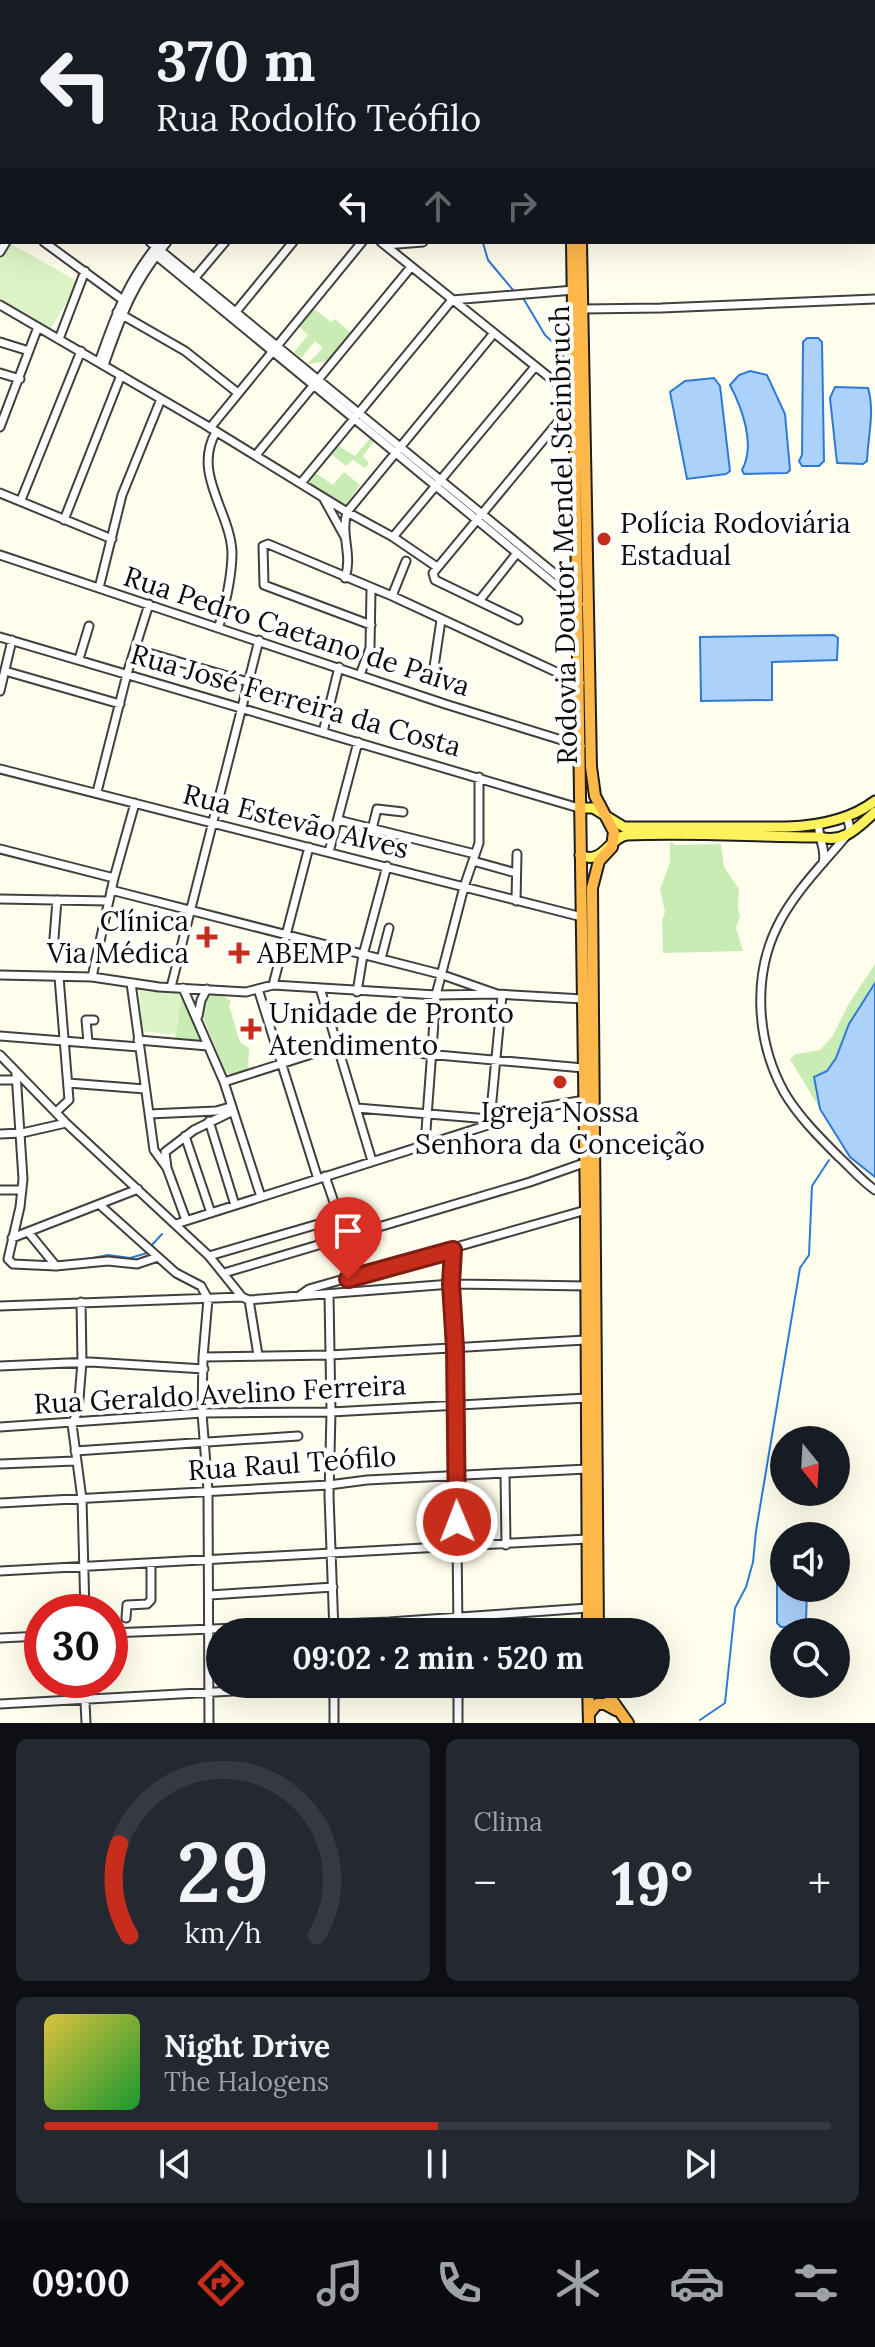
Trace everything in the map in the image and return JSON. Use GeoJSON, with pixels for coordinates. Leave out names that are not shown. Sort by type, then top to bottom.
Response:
{"type":"FeatureCollection","features":[{"type":"Feature","properties":{"kind":"highway","name":"Rodovia Doutor Mendel Steinbruch"},"geometry":{"type":"LineString","coordinates":[[572,244],[581,746],[579,808],[586,1210],[588,1618]]}},
{"type":"Feature","properties":{"kind":"highway","name":"Rodovia Doutor Mendel Steinbruch"},"geometry":{"type":"LineString","coordinates":[[581,244],[591,767],[595,796],[614,832],[612,847]]}},
{"type":"Feature","properties":{"kind":"highway"},"geometry":{"type":"LineString","coordinates":[[598,1618],[592,888],[599,861],[612,847]]}},
{"type":"Feature","properties":{"kind":"highway"},"geometry":{"type":"LineString","coordinates":[[588,1698],[589,1718]]}},
{"type":"Feature","properties":{"kind":"highway"},"geometry":{"type":"LineString","coordinates":[[611,1698],[628,1723]]}},
{"type":"Feature","properties":{"kind":"highway"},"geometry":{"type":"LineString","coordinates":[[589,1718],[594,1706],[601,1703],[618,1711]]}},
{"type":"Feature","properties":{"kind":"main road"},"geometry":{"type":"LineString","coordinates":[[579,808],[593,808],[624,827],[787,827],[847,817],[875,801]]}},
{"type":"Feature","properties":{"kind":"main road"},"geometry":{"type":"LineString","coordinates":[[580,855],[586,858],[597,856],[612,847],[616,838],[623,835],[820,837],[837,840],[875,812]]}},
{"type":"Feature","properties":{"kind":"street"},"geometry":{"type":"LineString","coordinates":[[47,244],[124,300]]}},
{"type":"Feature","properties":{"kind":"street"},"geometry":{"type":"LineString","coordinates":[[193,281],[223,244]]}},
{"type":"Feature","properties":{"kind":"street"},"geometry":{"type":"LineString","coordinates":[[233,315],[291,244]]}},
{"type":"Feature","properties":{"kind":"street"},"geometry":{"type":"LineString","coordinates":[[219,626],[229,591],[232,554],[208,469],[213,430],[238,393],[360,244]]}},
{"type":"Feature","properties":{"kind":"street"},"geometry":{"type":"LineString","coordinates":[[383,244],[575,400],[435,570],[435,580],[518,620]]}},
{"type":"Feature","properties":{"kind":"street"},"geometry":{"type":"LineString","coordinates":[[102,364],[124,300],[156,248],[579,599]]}},
{"type":"Feature","properties":{"kind":"street"},"geometry":{"type":"LineString","coordinates":[[256,455],[411,267]]}},
{"type":"Feature","properties":{"kind":"street"},"geometry":{"type":"LineString","coordinates":[[59,339],[85,271]]}},
{"type":"Feature","properties":{"kind":"street"},"geometry":{"type":"LineString","coordinates":[[301,483],[452,300],[574,290]]}},
{"type":"Feature","properties":{"kind":"street"},"geometry":{"type":"LineString","coordinates":[[583,309],[875,299]]}},
{"type":"Feature","properties":{"kind":"street"},"geometry":{"type":"LineString","coordinates":[[0,305],[393,537],[435,570]]}},
{"type":"Feature","properties":{"kind":"street"},"geometry":{"type":"LineString","coordinates":[[120,313],[185,351],[238,393]]}},
{"type":"Feature","properties":{"kind":"street"},"geometry":{"type":"LineString","coordinates":[[0,427],[38,327]]}},
{"type":"Feature","properties":{"kind":"street"},"geometry":{"type":"LineString","coordinates":[[345,578],[350,562],[344,524],[347,512],[494,333]]}},
{"type":"Feature","properties":{"kind":"street"},"geometry":{"type":"LineString","coordinates":[[0,342],[29,351]]}},
{"type":"Feature","properties":{"kind":"street"},"geometry":{"type":"LineString","coordinates":[[21,500],[81,351]]}},
{"type":"Feature","properties":{"kind":"street"},"geometry":{"type":"LineString","coordinates":[[393,537],[534,368]]}},
{"type":"Feature","properties":{"kind":"street"},"geometry":{"type":"LineString","coordinates":[[0,373],[20,379]]}},
{"type":"Feature","properties":{"kind":"street"},"geometry":{"type":"LineString","coordinates":[[64,520],[121,375]]}},
{"type":"Feature","properties":{"kind":"street"},"geometry":{"type":"LineString","coordinates":[[99,588],[122,495],[161,399]]}},
{"type":"Feature","properties":{"kind":"street"},"geometry":{"type":"LineString","coordinates":[[1,496],[21,500],[112,539]]}},
{"type":"Feature","properties":{"kind":"street"},"geometry":{"type":"LineString","coordinates":[[323,497],[346,537]]}},
{"type":"Feature","properties":{"kind":"street"},"geometry":{"type":"LineString","coordinates":[[371,625],[264,585],[263,548],[268,544],[392,596],[580,683]]}},
{"type":"Feature","properties":{"kind":"street"},"geometry":{"type":"LineString","coordinates":[[512,544],[517,553],[579,599]]}},
{"type":"Feature","properties":{"kind":"street"},"geometry":{"type":"LineString","coordinates":[[479,601],[517,553]]}},
{"type":"Feature","properties":{"kind":"street","name":"Rua Pedro Caetano de Paiva"},"geometry":{"type":"LineString","coordinates":[[0,555],[581,746]]}},
{"type":"Feature","properties":{"kind":"street"},"geometry":{"type":"LineString","coordinates":[[392,596],[406,561]]}},
{"type":"Feature","properties":{"kind":"street"},"geometry":{"type":"LineString","coordinates":[[360,675],[370,648],[371,589]]}},
{"type":"Feature","properties":{"kind":"street"},"geometry":{"type":"LineString","coordinates":[[97,792],[127,674],[149,604]]}},
{"type":"Feature","properties":{"kind":"street"},"geometry":{"type":"LineString","coordinates":[[434,667],[441,620]]}},
{"type":"Feature","properties":{"kind":"street"},"geometry":{"type":"LineString","coordinates":[[79,659],[89,626]]}},
{"type":"Feature","properties":{"kind":"street","name":"Rua José Ferreira da Costa"},"geometry":{"type":"LineString","coordinates":[[0,637],[579,808]]}},
{"type":"Feature","properties":{"kind":"street"},"geometry":{"type":"LineString","coordinates":[[0,691],[12,640]]}},
{"type":"Feature","properties":{"kind":"street"},"geometry":{"type":"LineString","coordinates":[[171,987],[259,640]]}},
{"type":"Feature","properties":{"kind":"street"},"geometry":{"type":"LineString","coordinates":[[135,649],[248,682]]}},
{"type":"Feature","properties":{"kind":"street"},"geometry":{"type":"LineString","coordinates":[[323,732],[339,667]]}},
{"type":"Feature","properties":{"kind":"street"},"geometry":{"type":"LineString","coordinates":[[5,671],[120,704]]}},
{"type":"Feature","properties":{"kind":"street"},"geometry":{"type":"LineString","coordinates":[[271,693],[328,710]]}},
{"type":"Feature","properties":{"kind":"street"},"geometry":{"type":"LineString","coordinates":[[329,852],[358,742]]}},
{"type":"Feature","properties":{"kind":"street","name":"Rua Estevão Alves"},"geometry":{"type":"LineString","coordinates":[[0,769],[582,917]]}},
{"type":"Feature","properties":{"kind":"street"},"geometry":{"type":"LineString","coordinates":[[425,1144],[436,995],[479,838],[479,777]]}},
{"type":"Feature","properties":{"kind":"street"},"geometry":{"type":"LineString","coordinates":[[92,977],[108,901],[135,803]]}},
{"type":"Feature","properties":{"kind":"street"},"geometry":{"type":"LineString","coordinates":[[372,829],[377,809],[403,812]]}},
{"type":"Feature","properties":{"kind":"street"},"geometry":{"type":"LineString","coordinates":[[847,817],[850,828],[847,835],[794,899],[773,935],[761,983],[763,1028],[774,1069],[790,1100],[817,1134],[873,1190]]}},
{"type":"Feature","properties":{"kind":"street"},"geometry":{"type":"LineString","coordinates":[[338,820],[516,873]]}},
{"type":"Feature","properties":{"kind":"street"},"geometry":{"type":"LineString","coordinates":[[819,824],[825,851],[822,865]]}},
{"type":"Feature","properties":{"kind":"street"},"geometry":{"type":"LineString","coordinates":[[273,985],[309,847]]}},
{"type":"Feature","properties":{"kind":"street"},"geometry":{"type":"LineString","coordinates":[[0,849],[114,878]]}},
{"type":"Feature","properties":{"kind":"street"},"geometry":{"type":"LineString","coordinates":[[516,901],[517,854]]}},
{"type":"Feature","properties":{"kind":"street"},"geometry":{"type":"LineString","coordinates":[[357,992],[363,955],[387,866]]}},
{"type":"Feature","properties":{"kind":"street"},"geometry":{"type":"LineString","coordinates":[[111,890],[440,974],[500,994]]}},
{"type":"Feature","properties":{"kind":"street"},"geometry":{"type":"LineString","coordinates":[[0,899],[108,901]]}},
{"type":"Feature","properties":{"kind":"street"},"geometry":{"type":"LineString","coordinates":[[53,951],[57,900]]}},
{"type":"Feature","properties":{"kind":"street"},"geometry":{"type":"LineString","coordinates":[[381,959],[389,928]]}},
{"type":"Feature","properties":{"kind":"street"},"geometry":{"type":"LineString","coordinates":[[0,975],[92,977],[246,992],[273,985],[357,992],[500,994],[583,999]]}},
{"type":"Feature","properties":{"kind":"street"},"geometry":{"type":"LineString","coordinates":[[56,1112],[69,1103],[59,977]]}},
{"type":"Feature","properties":{"kind":"street"},"geometry":{"type":"LineString","coordinates":[[131,983],[154,1150],[167,1168]]}},
{"type":"Feature","properties":{"kind":"street"},"geometry":{"type":"LineString","coordinates":[[183,988],[224,1082],[261,1197]]}},
{"type":"Feature","properties":{"kind":"street"},"geometry":{"type":"LineString","coordinates":[[320,988],[372,1161]]}},
{"type":"Feature","properties":{"kind":"street"},"geometry":{"type":"LineString","coordinates":[[198,1018],[199,1005],[207,989]]}},
{"type":"Feature","properties":{"kind":"street"},"geometry":{"type":"LineString","coordinates":[[258,989],[281,1063],[346,1237]]}},
{"type":"Feature","properties":{"kind":"street"},"geometry":{"type":"LineString","coordinates":[[490,1121],[500,994]]}},
{"type":"Feature","properties":{"kind":"street"},"geometry":{"type":"LineString","coordinates":[[88,1042],[86,1020],[94,1020]]}},
{"type":"Feature","properties":{"kind":"street"},"geometry":{"type":"LineString","coordinates":[[0,1036],[208,1046]]}},
{"type":"Feature","properties":{"kind":"street"},"geometry":{"type":"LineString","coordinates":[[224,1082],[337,1046],[583,1068]]}},
{"type":"Feature","properties":{"kind":"street"},"geometry":{"type":"LineString","coordinates":[[0,1055],[16,1076],[209,1256],[246,1298],[258,1355]]}},
{"type":"Feature","properties":{"kind":"street"},"geometry":{"type":"LineString","coordinates":[[0,1080],[16,1076]]}},
{"type":"Feature","properties":{"kind":"street"},"geometry":{"type":"LineString","coordinates":[[16,1076],[22,1133],[22,1190],[7,1253],[10,1261],[24,1265],[56,1266],[108,1261],[137,1264],[158,1257]]}},
{"type":"Feature","properties":{"kind":"street"},"geometry":{"type":"LineString","coordinates":[[68,1083],[145,1089]]}},
{"type":"Feature","properties":{"kind":"street"},"geometry":{"type":"LineString","coordinates":[[176,1224],[490,1121],[584,1100]]}},
{"type":"Feature","properties":{"kind":"street"},"geometry":{"type":"LineString","coordinates":[[357,1108],[490,1121]]}},
{"type":"Feature","properties":{"kind":"street"},"geometry":{"type":"LineString","coordinates":[[149,1114],[232,1109]]}},
{"type":"Feature","properties":{"kind":"street"},"geometry":{"type":"LineString","coordinates":[[186,1220],[167,1168],[165,1152],[185,1136],[232,1109]]}},
{"type":"Feature","properties":{"kind":"street"},"geometry":{"type":"LineString","coordinates":[[209,1121],[235,1205]]}},
{"type":"Feature","properties":{"kind":"street"},"geometry":{"type":"LineString","coordinates":[[0,1134],[22,1133],[66,1123]]}},
{"type":"Feature","properties":{"kind":"street"},"geometry":{"type":"LineString","coordinates":[[185,1136],[211,1213]]}},
{"type":"Feature","properties":{"kind":"street"},"geometry":{"type":"LineString","coordinates":[[224,1273],[584,1163]]}},
{"type":"Feature","properties":{"kind":"street"},"geometry":{"type":"LineString","coordinates":[[12,1238],[138,1189]]}},
{"type":"Feature","properties":{"kind":"street"},"geometry":{"type":"LineString","coordinates":[[0,1190],[22,1190]]}},
{"type":"Feature","properties":{"kind":"street"},"geometry":{"type":"LineString","coordinates":[[100,1205],[183,1279],[201,1286],[208,1299],[202,1413],[208,1491],[210,1618]]}},
{"type":"Feature","properties":{"kind":"street"},"geometry":{"type":"LineString","coordinates":[[299,1296],[309,1289],[586,1210]]}},
{"type":"Feature","properties":{"kind":"street"},"geometry":{"type":"LineString","coordinates":[[209,1256],[339,1218]]}},
{"type":"Feature","properties":{"kind":"street"},"geometry":{"type":"LineString","coordinates":[[29,1233],[56,1266]]}},
{"type":"Feature","properties":{"kind":"street"},"geometry":{"type":"LineString","coordinates":[[453,1250],[451,1284],[455,1348],[453,1405],[458,1616]]}},
{"type":"Feature","properties":{"kind":"street"},"geometry":{"type":"LineString","coordinates":[[0,1306],[329,1295],[451,1284],[586,1286]]}},
{"type":"Feature","properties":{"kind":"street"},"geometry":{"type":"LineString","coordinates":[[329,1295],[329,1485],[334,1618]]}},
{"type":"Feature","properties":{"kind":"street"},"geometry":{"type":"LineString","coordinates":[[81,1302],[82,1362],[78,1411],[72,1424],[82,1499],[85,1594]]}},
{"type":"Feature","properties":{"kind":"street"},"geometry":{"type":"LineString","coordinates":[[203,1357],[330,1355],[585,1340]]}},
{"type":"Feature","properties":{"kind":"street"},"geometry":{"type":"LineString","coordinates":[[0,1366],[82,1362],[204,1369]]}},
{"type":"Feature","properties":{"kind":"street","name":"Rua Geraldo Avelino Ferreira"},"geometry":{"type":"LineString","coordinates":[[0,1427],[202,1413],[331,1412],[587,1398]]}},
{"type":"Feature","properties":{"kind":"street"},"geometry":{"type":"LineString","coordinates":[[75,1451],[298,1436]]}},
{"type":"Feature","properties":{"kind":"street"},"geometry":{"type":"LineString","coordinates":[[0,1464],[75,1461]]}},
{"type":"Feature","properties":{"kind":"street","name":"Rua Raul Teófilo"},"geometry":{"type":"LineString","coordinates":[[0,1503],[587,1469]]}},
{"type":"Feature","properties":{"kind":"street"},"geometry":{"type":"LineString","coordinates":[[505,1474],[506,1545]]}},
{"type":"Feature","properties":{"kind":"street"},"geometry":{"type":"LineString","coordinates":[[0,1571],[587,1539]]}},
{"type":"Feature","properties":{"kind":"street"},"geometry":{"type":"LineString","coordinates":[[128,1605],[147,1604],[151,1600],[151,1564]]}},
{"type":"Feature","properties":{"kind":"street"},"geometry":{"type":"LineString","coordinates":[[210,1595],[333,1587]]}},
{"type":"Feature","properties":{"kind":"street"},"geometry":{"type":"LineString","coordinates":[[437,1618],[588,1608]]}},
{"type":"Feature","properties":{"kind":"street"},"geometry":{"type":"LineString","coordinates":[[128,1632],[206,1630]]}},
{"type":"Feature","properties":{"kind":"street"},"geometry":{"type":"LineString","coordinates":[[0,1638],[24,1637]]}},
{"type":"Feature","properties":{"kind":"street"},"geometry":{"type":"LineString","coordinates":[[0,1704],[206,1692]]}},
{"type":"Feature","properties":{"kind":"street"},"geometry":{"type":"LineString","coordinates":[[209,1698],[209,1723]]}},
{"type":"Feature","properties":{"kind":"street"},"geometry":{"type":"LineString","coordinates":[[334,1698],[334,1723]]}},
{"type":"Feature","properties":{"kind":"street"},"geometry":{"type":"LineString","coordinates":[[458,1698],[458,1723]]}},
{"type":"Feature","properties":{"kind":"street"},"geometry":{"type":"LineString","coordinates":[[85,1700],[86,1723]]}},
{"type":"Feature","properties":{"kind":"green space"},"geometry":{"type":"Polygon","coordinates":[[[12,244],[78,282],[51,328],[0,299],[0,260],[12,244]]]}},
{"type":"Feature","properties":{"kind":"green space"},"geometry":{"type":"Polygon","coordinates":[[[313,308],[331,322],[335,319],[351,333],[328,361],[307,364],[323,348],[315,341],[301,358],[294,352],[308,335],[298,326],[313,308]]]}},
{"type":"Feature","properties":{"kind":"green space"},"geometry":{"type":"Polygon","coordinates":[[[370,438],[374,441],[363,456],[369,463],[365,468],[353,460],[346,466],[331,454],[339,446],[355,456],[370,438]]]}},
{"type":"Feature","properties":{"kind":"green space"},"geometry":{"type":"Polygon","coordinates":[[[314,472],[333,485],[344,472],[360,485],[345,506],[307,481],[314,472]]]}},
{"type":"Feature","properties":{"kind":"green space"},"geometry":{"type":"Polygon","coordinates":[[[670,842],[676,845],[721,844],[724,867],[739,889],[740,917],[736,928],[743,951],[663,953],[662,921],[665,912],[660,890],[670,862],[670,842]]]}},
{"type":"Feature","properties":{"kind":"green space"},"geometry":{"type":"Polygon","coordinates":[[[875,964],[875,983],[849,1024],[836,1058],[815,1090],[820,1109],[790,1059],[796,1054],[820,1050],[832,1037],[848,1005],[875,964]]]}},
{"type":"Feature","properties":{"kind":"green space"},"geometry":{"type":"Polygon","coordinates":[[[139,989],[182,993],[176,1035],[142,1031],[139,989]]]}},
{"type":"Feature","properties":{"kind":"green space"},"geometry":{"type":"Polygon","coordinates":[[[182,993],[204,1042],[175,1039],[182,993]]]}},
{"type":"Feature","properties":{"kind":"green space"},"geometry":{"type":"Polygon","coordinates":[[[212,995],[222,995],[231,1001],[229,1006],[240,1042],[249,1048],[248,1070],[231,1075],[225,1071],[202,1015],[204,1001],[212,995]]]}},
{"type":"Feature","properties":{"kind":"water"},"geometry":{"type":"Polygon","coordinates":[[[807,338],[818,338],[822,342],[824,461],[819,466],[802,466],[799,461],[802,455],[803,342],[807,338]]]}},
{"type":"Feature","properties":{"kind":"water"},"geometry":{"type":"Polygon","coordinates":[[[750,371],[767,375],[785,414],[790,470],[787,473],[744,474],[742,470],[748,438],[743,415],[730,385],[739,375],[750,371]]]}},
{"type":"Feature","properties":{"kind":"water"},"geometry":{"type":"Polygon","coordinates":[[[714,378],[720,386],[730,471],[687,479],[670,392],[685,381],[714,378]]]}},
{"type":"Feature","properties":{"kind":"water"},"geometry":{"type":"Polygon","coordinates":[[[835,387],[868,388],[870,424],[867,461],[863,464],[837,463],[830,398],[835,387]]]}},
{"type":"Feature","properties":{"kind":"water"},"geometry":{"type":"Polygon","coordinates":[[[834,635],[838,638],[837,660],[772,662],[772,700],[701,701],[700,637],[834,635]]]}},
{"type":"Feature","properties":{"kind":"water"},"geometry":{"type":"Polygon","coordinates":[[[875,983],[875,1177],[850,1157],[820,1109],[814,1077],[827,1071],[836,1058],[849,1024],[875,983]]]}},
{"type":"Feature","properties":{"kind":"water"},"geometry":{"type":"Polygon","coordinates":[[[777,1602],[807,1602],[806,1618],[777,1618],[777,1602]]]}},
{"type":"Feature","properties":{"kind":"waterway"},"geometry":{"type":"LineString","coordinates":[[483,244],[488,260],[513,290]]}},
{"type":"Feature","properties":{"kind":"waterway"},"geometry":{"type":"LineString","coordinates":[[523,298],[545,335],[565,359],[568,387]]}},
{"type":"Feature","properties":{"kind":"waterway"},"geometry":{"type":"LineString","coordinates":[[700,1720],[725,1703],[735,1608],[746,1587],[753,1562],[800,1268],[809,1255],[812,1186],[829,1160]]}},
{"type":"Feature","properties":{"kind":"waterway"},"geometry":{"type":"LineString","coordinates":[[151,1246],[162,1234]]}},
{"type":"Feature","properties":{"kind":"waterway"},"geometry":{"type":"LineString","coordinates":[[82,1260],[108,1255],[130,1258],[147,1253]]}},
{"type":"Feature","properties":{"kind":"place","name":"Polícia Rodoviária Estadual"},"geometry":{"type":"Point","coordinates":[604,539]}},
{"type":"Feature","properties":{"kind":"place","name":"Clínica Via Médica"},"geometry":{"type":"Point","coordinates":[207,937]}},
{"type":"Feature","properties":{"kind":"place","name":"ABEMP"},"geometry":{"type":"Point","coordinates":[239,953]}},
{"type":"Feature","properties":{"kind":"place","name":"Unidade de Pronto Atendimento"},"geometry":{"type":"Point","coordinates":[251,1029]}},
{"type":"Feature","properties":{"kind":"place","name":"Igreja Nossa Senhora da Conceição"},"geometry":{"type":"Point","coordinates":[560,1082]}},
{"type":"Feature","properties":{"kind":"route"},"geometry":{"type":"LineString","coordinates":[[348,1279],[453,1250],[451,1284],[457,1522]]}}]}
